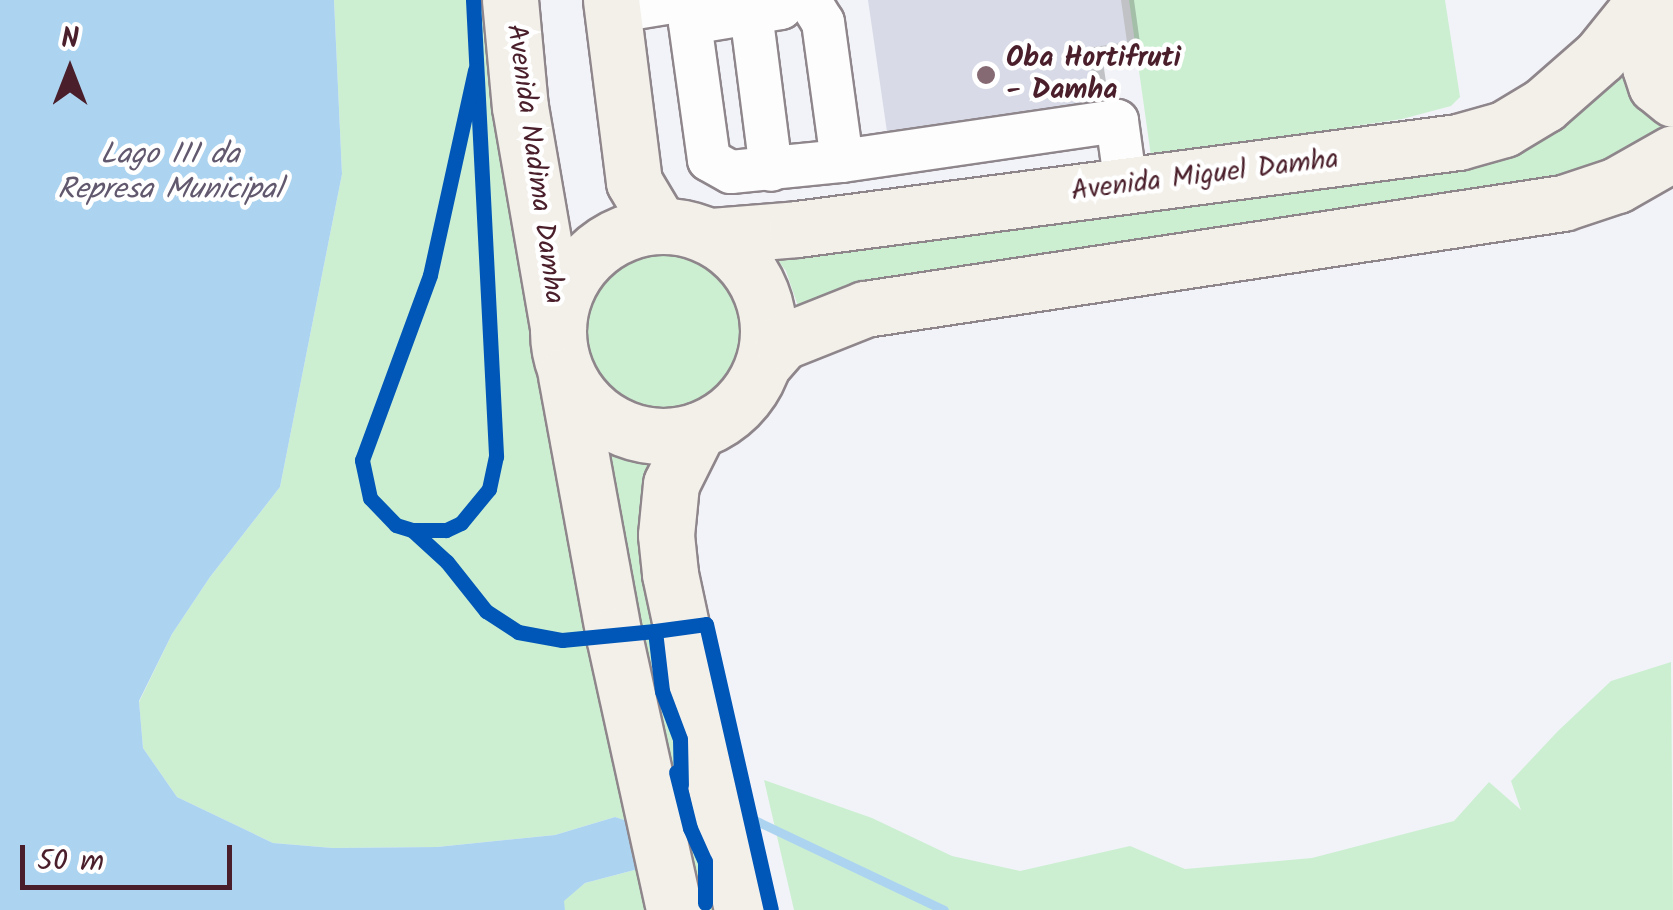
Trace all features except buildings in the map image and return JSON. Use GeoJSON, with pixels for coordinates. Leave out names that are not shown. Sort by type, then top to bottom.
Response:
{"type":"FeatureCollection","features":[{"type":"Feature","properties":{"kind":"main road","name":"Avenida Nadima Damha"},"geometry":{"type":"LineString","coordinates":[[510,0],[520,108],[562,351],[614,636],[674,910]]}},
{"type":"Feature","properties":{"kind":"main road","name":"Avenida Miguel Damha"},"geometry":{"type":"LineString","coordinates":[[712,236],[1458,142],[1504,129],[1544,105],[1600,56],[1645,0]]}},
{"type":"Feature","properties":{"kind":"main road"},"geometry":{"type":"LineString","coordinates":[[1655,0],[1648,38],[1650,67],[1656,85],[1673,99]]}},
{"type":"Feature","properties":{"kind":"main road"},"geometry":{"type":"LineString","coordinates":[[612,6],[634,182],[659,224]]}},
{"type":"Feature","properties":{"kind":"main road"},"geometry":{"type":"LineString","coordinates":[[764,363],[769,334],[766,306],[754,278],[712,236],[659,224],[623,233],[602,247],[572,281],[562,351],[596,413],[617,426],[665,434],[698,430],[739,404],[782,342],[866,309],[1563,203],[1617,186],[1673,153]]}},
{"type":"Feature","properties":{"kind":"main road"},"geometry":{"type":"LineString","coordinates":[[698,430],[671,484],[666,535],[670,574],[742,910]]}},
{"type":"Feature","properties":{"kind":"lane"},"geometry":{"type":"LineString","coordinates":[[612,6],[690,23],[816,11],[842,161]]}},
{"type":"Feature","properties":{"kind":"lane"},"geometry":{"type":"LineString","coordinates":[[762,15],[771,170]]}},
{"type":"Feature","properties":{"kind":"lane"},"geometry":{"type":"LineString","coordinates":[[688,20],[709,160],[731,172],[842,161],[1116,121],[1126,186]]}},
{"type":"Feature","properties":{"kind":"green space"},"geometry":{"type":"Polygon","coordinates":[[[334,0],[494,0],[527,286],[634,823],[615,817],[555,835],[437,847],[333,848],[273,843],[177,797],[143,748],[139,702],[172,634],[210,577],[280,487],[342,174],[334,0]]]}},
{"type":"Feature","properties":{"kind":"green space"},"geometry":{"type":"Polygon","coordinates":[[[1129,0],[1445,0],[1460,97],[1451,106],[1402,119],[1151,156],[1129,0]]]}},
{"type":"Feature","properties":{"kind":"green space"},"geometry":{"type":"Polygon","coordinates":[[[1628,56],[1673,122],[1673,130],[1621,168],[799,309],[786,271],[777,259],[1465,154],[1628,56]]]}},
{"type":"Feature","properties":{"kind":"green space"},"geometry":{"type":"Polygon","coordinates":[[[663,249],[696,255],[723,274],[742,301],[748,334],[742,367],[723,394],[696,413],[663,419],[630,413],[603,394],[584,367],[578,334],[584,301],[603,274],[630,255],[663,249]]]}},
{"type":"Feature","properties":{"kind":"green space"},"geometry":{"type":"Polygon","coordinates":[[[597,443],[619,455],[664,462],[720,910],[692,910],[597,443]]]}},
{"type":"Feature","properties":{"kind":"green space"},"geometry":{"type":"Polygon","coordinates":[[[1671,662],[1673,910],[794,910],[764,780],[872,818],[952,856],[1020,871],[1130,846],[1185,869],[1312,858],[1454,821],[1489,782],[1521,810],[1511,781],[1558,731],[1611,681],[1671,662]]]}},
{"type":"Feature","properties":{"kind":"green space"},"geometry":{"type":"Polygon","coordinates":[[[642,868],[647,910],[565,910],[563,901],[585,883],[642,868]]]}},
{"type":"Feature","properties":{"kind":"water","name":"Lago III da Represa Municipal"},"geometry":{"type":"Polygon","coordinates":[[[0,0],[334,0],[342,174],[280,487],[210,577],[172,634],[139,701],[143,748],[177,797],[273,843],[333,848],[437,847],[555,835],[615,817],[634,823],[642,868],[585,883],[564,901],[565,910],[0,910],[0,0]]]}},
{"type":"Feature","properties":{"kind":"waterway"},"geometry":{"type":"LineString","coordinates":[[746,816],[944,910]]}},
{"type":"Feature","properties":{"kind":"cycle path"},"geometry":{"type":"LineString","coordinates":[[473,0],[496,456],[489,489],[461,523],[446,530],[412,530],[396,525],[370,498],[362,460],[430,275],[475,70]]}},
{"type":"Feature","properties":{"kind":"cycle path"},"geometry":{"type":"LineString","coordinates":[[412,530],[447,562],[486,611],[518,632],[562,640],[655,631],[662,691],[680,739],[681,785]]}},
{"type":"Feature","properties":{"kind":"cycle path"},"geometry":{"type":"LineString","coordinates":[[655,631],[706,624],[771,910]]}},
{"type":"Feature","properties":{"kind":"cycle path"},"geometry":{"type":"LineString","coordinates":[[676,772],[690,828],[705,861],[705,903]]}},
{"type":"Feature","properties":{"kind":"place","name":"Oba Hortifruti - Damha"},"geometry":{"type":"Point","coordinates":[986,75]}}]}
